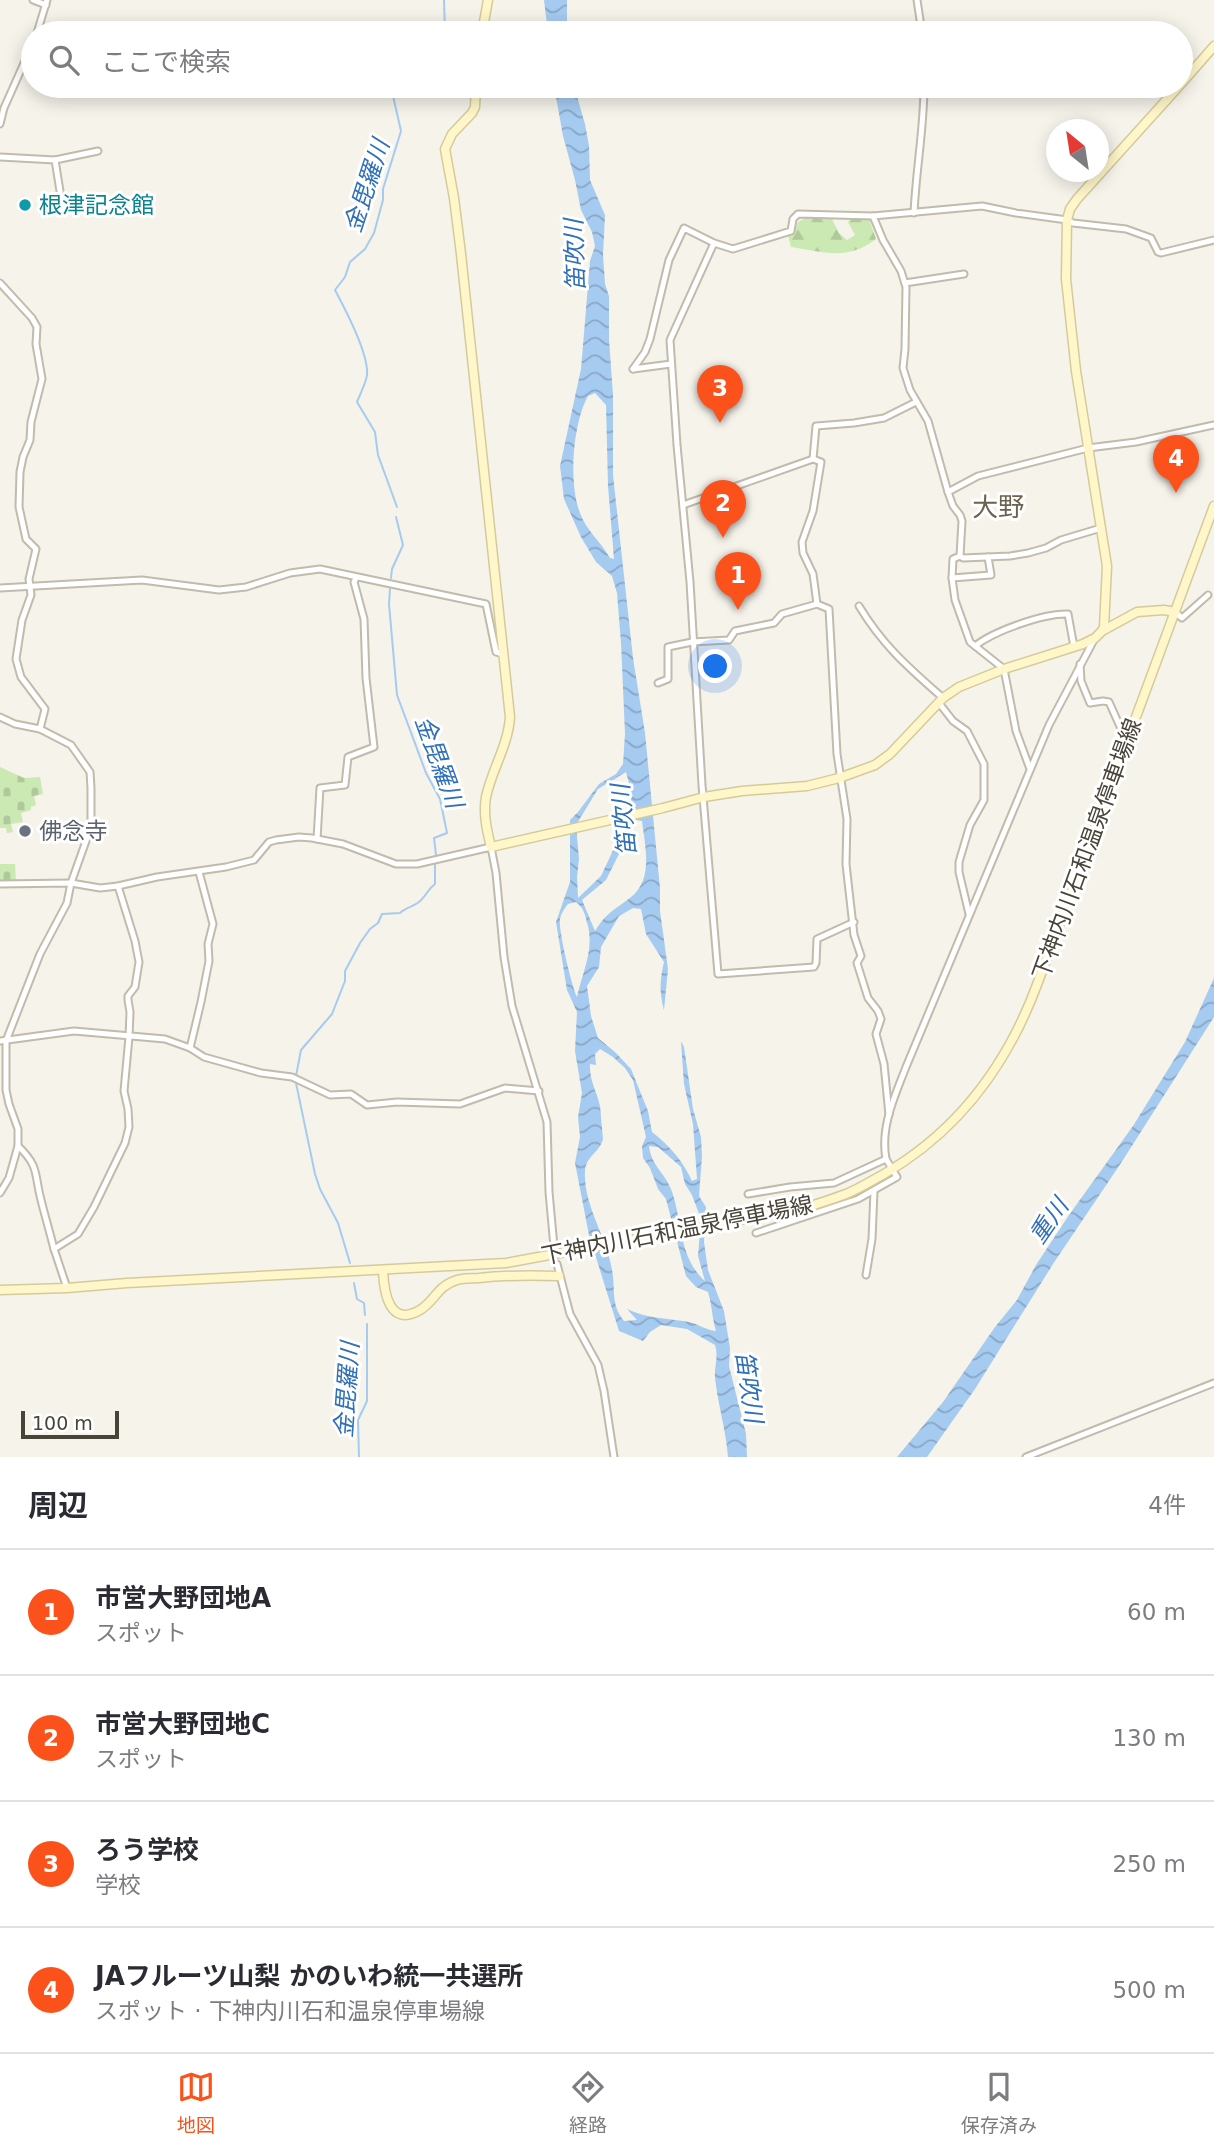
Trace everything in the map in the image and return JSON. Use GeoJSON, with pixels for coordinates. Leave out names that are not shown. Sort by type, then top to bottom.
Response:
{"type":"FeatureCollection","features":[{"type":"Feature","properties":{"kind":"street"},"geometry":{"type":"LineString","coordinates":[[33,0],[46,2],[40,21]]}},
{"type":"Feature","properties":{"kind":"street"},"geometry":{"type":"LineString","coordinates":[[484,21],[488,0]]}},
{"type":"Feature","properties":{"kind":"street"},"geometry":{"type":"LineString","coordinates":[[917,0],[920,21]]}},
{"type":"Feature","properties":{"kind":"street"},"geometry":{"type":"LineString","coordinates":[[1193,70],[1214,46]]}},
{"type":"Feature","properties":{"kind":"street"},"geometry":{"type":"LineString","coordinates":[[0,124],[21,70]]}},
{"type":"Feature","properties":{"kind":"street"},"geometry":{"type":"LineString","coordinates":[[475,98],[472,113],[452,134],[445,149],[460,242],[510,717],[508,738],[486,797],[486,825],[496,873],[512,1006],[547,1122],[550,1214],[554,1247]]}},
{"type":"Feature","properties":{"kind":"street"},"geometry":{"type":"LineString","coordinates":[[914,213],[924,98]]}},
{"type":"Feature","properties":{"kind":"street"},"geometry":{"type":"LineString","coordinates":[[1102,631],[1108,566],[1076,371],[1066,279],[1067,220],[1077,198],[1168,98]]}},
{"type":"Feature","properties":{"kind":"street"},"geometry":{"type":"LineString","coordinates":[[0,157],[55,160],[98,151]]}},
{"type":"Feature","properties":{"kind":"street"},"geometry":{"type":"LineString","coordinates":[[55,160],[60,191]]}},
{"type":"Feature","properties":{"kind":"street"},"geometry":{"type":"LineString","coordinates":[[671,365],[633,369],[650,339],[669,260],[684,228],[733,249],[791,231],[793,219],[798,214],[873,216],[982,206],[1073,223],[1126,229],[1151,239],[1161,253],[1214,240]]}},
{"type":"Feature","properties":{"kind":"street"},"geometry":{"type":"LineString","coordinates":[[873,216],[905,283],[903,368],[910,390],[928,421],[947,492],[962,521],[960,556]]}},
{"type":"Feature","properties":{"kind":"street"},"geometry":{"type":"LineString","coordinates":[[715,243],[670,340],[718,974],[814,967],[817,939],[854,922]]}},
{"type":"Feature","properties":{"kind":"street"},"geometry":{"type":"LineString","coordinates":[[905,283],[964,274]]}},
{"type":"Feature","properties":{"kind":"street"},"geometry":{"type":"LineString","coordinates":[[0,283],[37,327],[36,344],[42,379],[31,422],[30,440],[20,472],[19,507],[26,539],[36,549],[29,579],[31,595],[22,620],[16,659],[21,677],[45,709],[40,729]]}},
{"type":"Feature","properties":{"kind":"street"},"geometry":{"type":"LineString","coordinates":[[813,459],[816,426],[884,418],[916,402]]}},
{"type":"Feature","properties":{"kind":"street"},"geometry":{"type":"LineString","coordinates":[[947,492],[978,476],[1088,448],[1136,442],[1214,425]]}},
{"type":"Feature","properties":{"kind":"street"},"geometry":{"type":"LineString","coordinates":[[683,505],[813,459],[821,462],[813,511],[802,542],[803,553],[813,574],[817,604]]}},
{"type":"Feature","properties":{"kind":"street","name":"下神内川石和温泉停車場線"},"geometry":{"type":"LineString","coordinates":[[0,1290],[506,1264],[805,1208],[848,1193],[892,1169],[925,1146],[957,1116],[989,1079],[1017,1035],[1214,506]]}},
{"type":"Feature","properties":{"kind":"street"},"geometry":{"type":"LineString","coordinates":[[1030,769],[1016,731],[1004,669],[970,642],[959,613],[952,578],[953,559],[960,556],[988,557],[1028,553],[1102,527]]}},
{"type":"Feature","properties":{"kind":"street"},"geometry":{"type":"LineString","coordinates":[[952,578],[991,575],[988,557]]}},
{"type":"Feature","properties":{"kind":"street"},"geometry":{"type":"LineString","coordinates":[[0,588],[142,580],[219,590],[246,587],[290,573],[320,569],[486,604],[496,652],[504,654]]}},
{"type":"Feature","properties":{"kind":"street"},"geometry":{"type":"LineString","coordinates":[[317,839],[320,788],[345,785],[348,757],[374,747],[366,678],[364,619],[354,582],[356,578]]}},
{"type":"Feature","properties":{"kind":"street"},"geometry":{"type":"LineString","coordinates":[[756,1233],[858,1199],[897,1177],[886,1159],[884,1148],[889,1115],[906,1067],[1030,769],[1080,664],[1102,631],[1128,616],[1144,610],[1164,610],[1175,612],[1182,618],[1208,595]]}},
{"type":"Feature","properties":{"kind":"street"},"geometry":{"type":"LineString","coordinates":[[659,683],[668,679],[668,647],[692,642],[729,640],[734,631],[774,624],[782,614],[817,604],[828,609],[839,779],[847,819],[846,864],[855,935],[861,956],[857,963],[868,998],[881,1019],[876,1034],[884,1064],[889,1115]]}},
{"type":"Feature","properties":{"kind":"street"},"geometry":{"type":"LineString","coordinates":[[859,606],[882,641],[941,701],[953,721],[968,730],[984,764],[984,800],[970,825],[959,862],[969,916]]}},
{"type":"Feature","properties":{"kind":"street"},"geometry":{"type":"LineString","coordinates":[[975,646],[984,639],[1035,619],[1063,613],[1068,614],[1074,647]]}},
{"type":"Feature","properties":{"kind":"street"},"geometry":{"type":"LineString","coordinates":[[0,884],[71,883],[100,888],[118,886],[157,877],[199,873],[254,860],[269,842],[299,837],[342,844],[396,864],[417,863],[704,797],[807,786],[839,779],[875,765],[890,754],[941,701],[959,687],[1095,638]]}},
{"type":"Feature","properties":{"kind":"street"},"geometry":{"type":"LineString","coordinates":[[1080,664],[1081,681],[1090,703],[1109,702],[1128,738]]}},
{"type":"Feature","properties":{"kind":"street"},"geometry":{"type":"LineString","coordinates":[[0,717],[15,724],[40,729],[71,745],[90,772],[91,827],[71,883],[67,903],[40,954],[3,1041],[6,1090],[18,1129],[18,1146],[9,1178],[0,1193]]}},
{"type":"Feature","properties":{"kind":"street"},"geometry":{"type":"LineString","coordinates":[[190,1048],[209,961],[208,944],[213,924],[199,873]]}},
{"type":"Feature","properties":{"kind":"street"},"geometry":{"type":"LineString","coordinates":[[54,1249],[78,1234],[125,1143],[129,1127],[124,1091],[130,1037],[128,996],[135,987],[139,962],[118,886]]}},
{"type":"Feature","properties":{"kind":"street"},"geometry":{"type":"LineString","coordinates":[[3,1041],[74,1031],[165,1040],[190,1048],[204,1057],[261,1073],[292,1077],[330,1095],[351,1094],[367,1105],[397,1102],[460,1104],[505,1088],[539,1091]]}},
{"type":"Feature","properties":{"kind":"street"},"geometry":{"type":"LineString","coordinates":[[18,1146],[30,1158],[37,1174],[40,1196],[67,1288]]}},
{"type":"Feature","properties":{"kind":"street"},"geometry":{"type":"LineString","coordinates":[[748,1194],[790,1187],[834,1184],[886,1159]]}},
{"type":"Feature","properties":{"kind":"street"},"geometry":{"type":"LineString","coordinates":[[866,1275],[872,1239],[874,1191]]}},
{"type":"Feature","properties":{"kind":"street"},"geometry":{"type":"LineString","coordinates":[[557,1265],[570,1314],[598,1366],[614,1457]]}},
{"type":"Feature","properties":{"kind":"street"},"geometry":{"type":"LineString","coordinates":[[383,1271],[385,1295],[389,1304],[396,1312],[406,1314],[420,1310],[432,1300],[440,1288],[458,1280],[517,1274],[559,1276]]}},
{"type":"Feature","properties":{"kind":"street"},"geometry":{"type":"LineString","coordinates":[[1026,1457],[1214,1383]]}},
{"type":"Feature","properties":{"kind":"green space"},"geometry":{"type":"Polygon","coordinates":[[[808,217],[832,219],[839,233],[847,240],[855,235],[848,222],[851,219],[869,219],[876,239],[866,246],[845,253],[791,247],[788,235],[794,233],[798,222],[808,217]]]}},
{"type":"Feature","properties":{"kind":"green space"},"geometry":{"type":"Polygon","coordinates":[[[0,767],[24,778],[40,777],[43,794],[34,796],[36,805],[21,813],[23,822],[11,824],[13,832],[7,833],[6,828],[0,828],[0,767]]]}},
{"type":"Feature","properties":{"kind":"green space"},"geometry":{"type":"Polygon","coordinates":[[[0,864],[15,864],[16,880],[0,880],[0,864]]]}},
{"type":"Feature","properties":{"kind":"water"},"geometry":{"type":"Polygon","coordinates":[[[544,0],[567,0],[567,21],[547,21],[544,0]]]}},
{"type":"Feature","properties":{"kind":"water"},"geometry":{"type":"Polygon","coordinates":[[[556,98],[577,98],[589,146],[590,180],[605,215],[603,255],[605,284],[609,296],[613,475],[633,658],[645,733],[660,911],[668,969],[664,1010],[661,986],[664,962],[646,934],[641,909],[633,908],[619,916],[601,947],[599,967],[587,986],[591,1016],[598,1038],[631,1069],[648,1111],[652,1132],[675,1154],[692,1181],[697,1179],[693,1124],[684,1084],[681,1041],[684,1047],[693,1109],[701,1137],[699,1196],[706,1207],[704,1242],[708,1270],[724,1311],[730,1348],[729,1366],[746,1434],[747,1457],[728,1457],[715,1378],[715,1345],[687,1329],[661,1325],[643,1341],[619,1331],[589,1235],[575,1163],[580,1137],[578,1117],[582,1093],[575,1051],[577,1012],[567,990],[556,922],[570,882],[570,820],[599,784],[616,774],[623,764],[625,734],[617,593],[612,576],[596,562],[581,537],[564,499],[560,466],[581,369],[590,261],[595,246],[592,232],[581,210],[556,98]],[[595,393],[588,396],[579,421],[574,453],[574,486],[580,513],[586,525],[610,558],[614,559],[608,486],[606,405],[595,393]],[[626,772],[598,789],[576,825],[578,898],[601,876],[624,827],[631,803],[626,772]],[[636,820],[606,880],[582,900],[595,931],[607,916],[638,891],[642,882],[646,852],[642,821],[636,820]],[[576,902],[568,904],[561,915],[560,925],[577,997],[590,944],[585,916],[576,902]],[[600,1049],[595,1054],[596,1065],[590,1064],[590,1070],[600,1106],[603,1139],[586,1166],[585,1184],[609,1258],[614,1297],[620,1315],[624,1321],[637,1320],[627,1309],[650,1316],[689,1322],[716,1331],[708,1292],[696,1287],[686,1276],[666,1199],[643,1158],[642,1146],[646,1137],[633,1080],[613,1057],[600,1049]],[[649,1146],[652,1158],[671,1189],[690,1261],[705,1281],[698,1256],[701,1219],[685,1184],[681,1167],[658,1147],[649,1146]]]}},
{"type":"Feature","properties":{"kind":"water"},"geometry":{"type":"Polygon","coordinates":[[[1214,978],[1214,1017],[975,1389],[927,1457],[897,1457],[943,1402],[1017,1300],[1069,1215],[1133,1126],[1185,1042],[1214,978]]]}},
{"type":"Feature","properties":{"kind":"waterway","name":"金毘羅川"},"geometry":{"type":"LineString","coordinates":[[444,0],[445,21]]}},
{"type":"Feature","properties":{"kind":"waterway","name":"金毘羅川"},"geometry":{"type":"LineString","coordinates":[[393,98],[401,131],[383,189],[383,200],[374,233],[365,249],[350,262],[345,277],[335,290],[356,332],[367,366],[367,375],[357,402],[375,432],[378,455],[397,507]]}},
{"type":"Feature","properties":{"kind":"waterway","name":"金毘羅川"},"geometry":{"type":"LineString","coordinates":[[391,578],[392,569],[403,545],[396,517]]}},
{"type":"Feature","properties":{"kind":"waterway","name":"金毘羅川"},"geometry":{"type":"LineString","coordinates":[[390,589],[397,695],[426,773],[440,799],[447,833],[434,838],[436,855]]}},
{"type":"Feature","properties":{"kind":"waterway","name":"金毘羅川"},"geometry":{"type":"LineString","coordinates":[[296,1076],[301,1050],[332,1014],[345,981],[345,971],[360,943],[378,923],[382,914],[400,913],[420,901],[435,884],[435,864]]}},
{"type":"Feature","properties":{"kind":"waterway","name":"金毘羅川"},"geometry":{"type":"LineString","coordinates":[[296,1083],[315,1174],[338,1223],[350,1263]]}},
{"type":"Feature","properties":{"kind":"waterway","name":"金毘羅川"},"geometry":{"type":"LineString","coordinates":[[354,1283],[357,1299],[364,1303],[365,1315]]}},
{"type":"Feature","properties":{"kind":"waterway","name":"金毘羅川"},"geometry":{"type":"LineString","coordinates":[[359,1457],[358,1420],[367,1401],[367,1324]]}},
{"type":"Feature","properties":{"kind":"place","name":"根津記念館"},"geometry":{"type":"Point","coordinates":[25,205]}},
{"type":"Feature","properties":{"kind":"place","name":"ろう学校"},"geometry":{"type":"Point","coordinates":[720,423]}},
{"type":"Feature","properties":{"kind":"place","name":"JAフルーツ山梨 かのいわ統一共選所"},"geometry":{"type":"Point","coordinates":[1176,493]}},
{"type":"Feature","properties":{"kind":"place","name":"市営大野団地C"},"geometry":{"type":"Point","coordinates":[723,538]}},
{"type":"Feature","properties":{"kind":"place","name":"市営大野団地A"},"geometry":{"type":"Point","coordinates":[738,610]}},
{"type":"Feature","properties":{"kind":"place","name":"佛念寺"},"geometry":{"type":"Point","coordinates":[25,831]}},
{"type":"Feature","properties":{"kind":"district","name":"大野"},"geometry":{"type":"Point","coordinates":[998,507]}},
{"type":"Feature","properties":{"kind":"water label","name":"笛吹川"},"geometry":{"type":"Point","coordinates":[575,255]}},
{"type":"Feature","properties":{"kind":"water label","name":"笛吹川"},"geometry":{"type":"Point","coordinates":[624,820]}},
{"type":"Feature","properties":{"kind":"water label","name":"重川"},"geometry":{"type":"Point","coordinates":[1049,1221]}},
{"type":"Feature","properties":{"kind":"water label","name":"笛吹川"},"geometry":{"type":"Point","coordinates":[749,1387]}}]}
